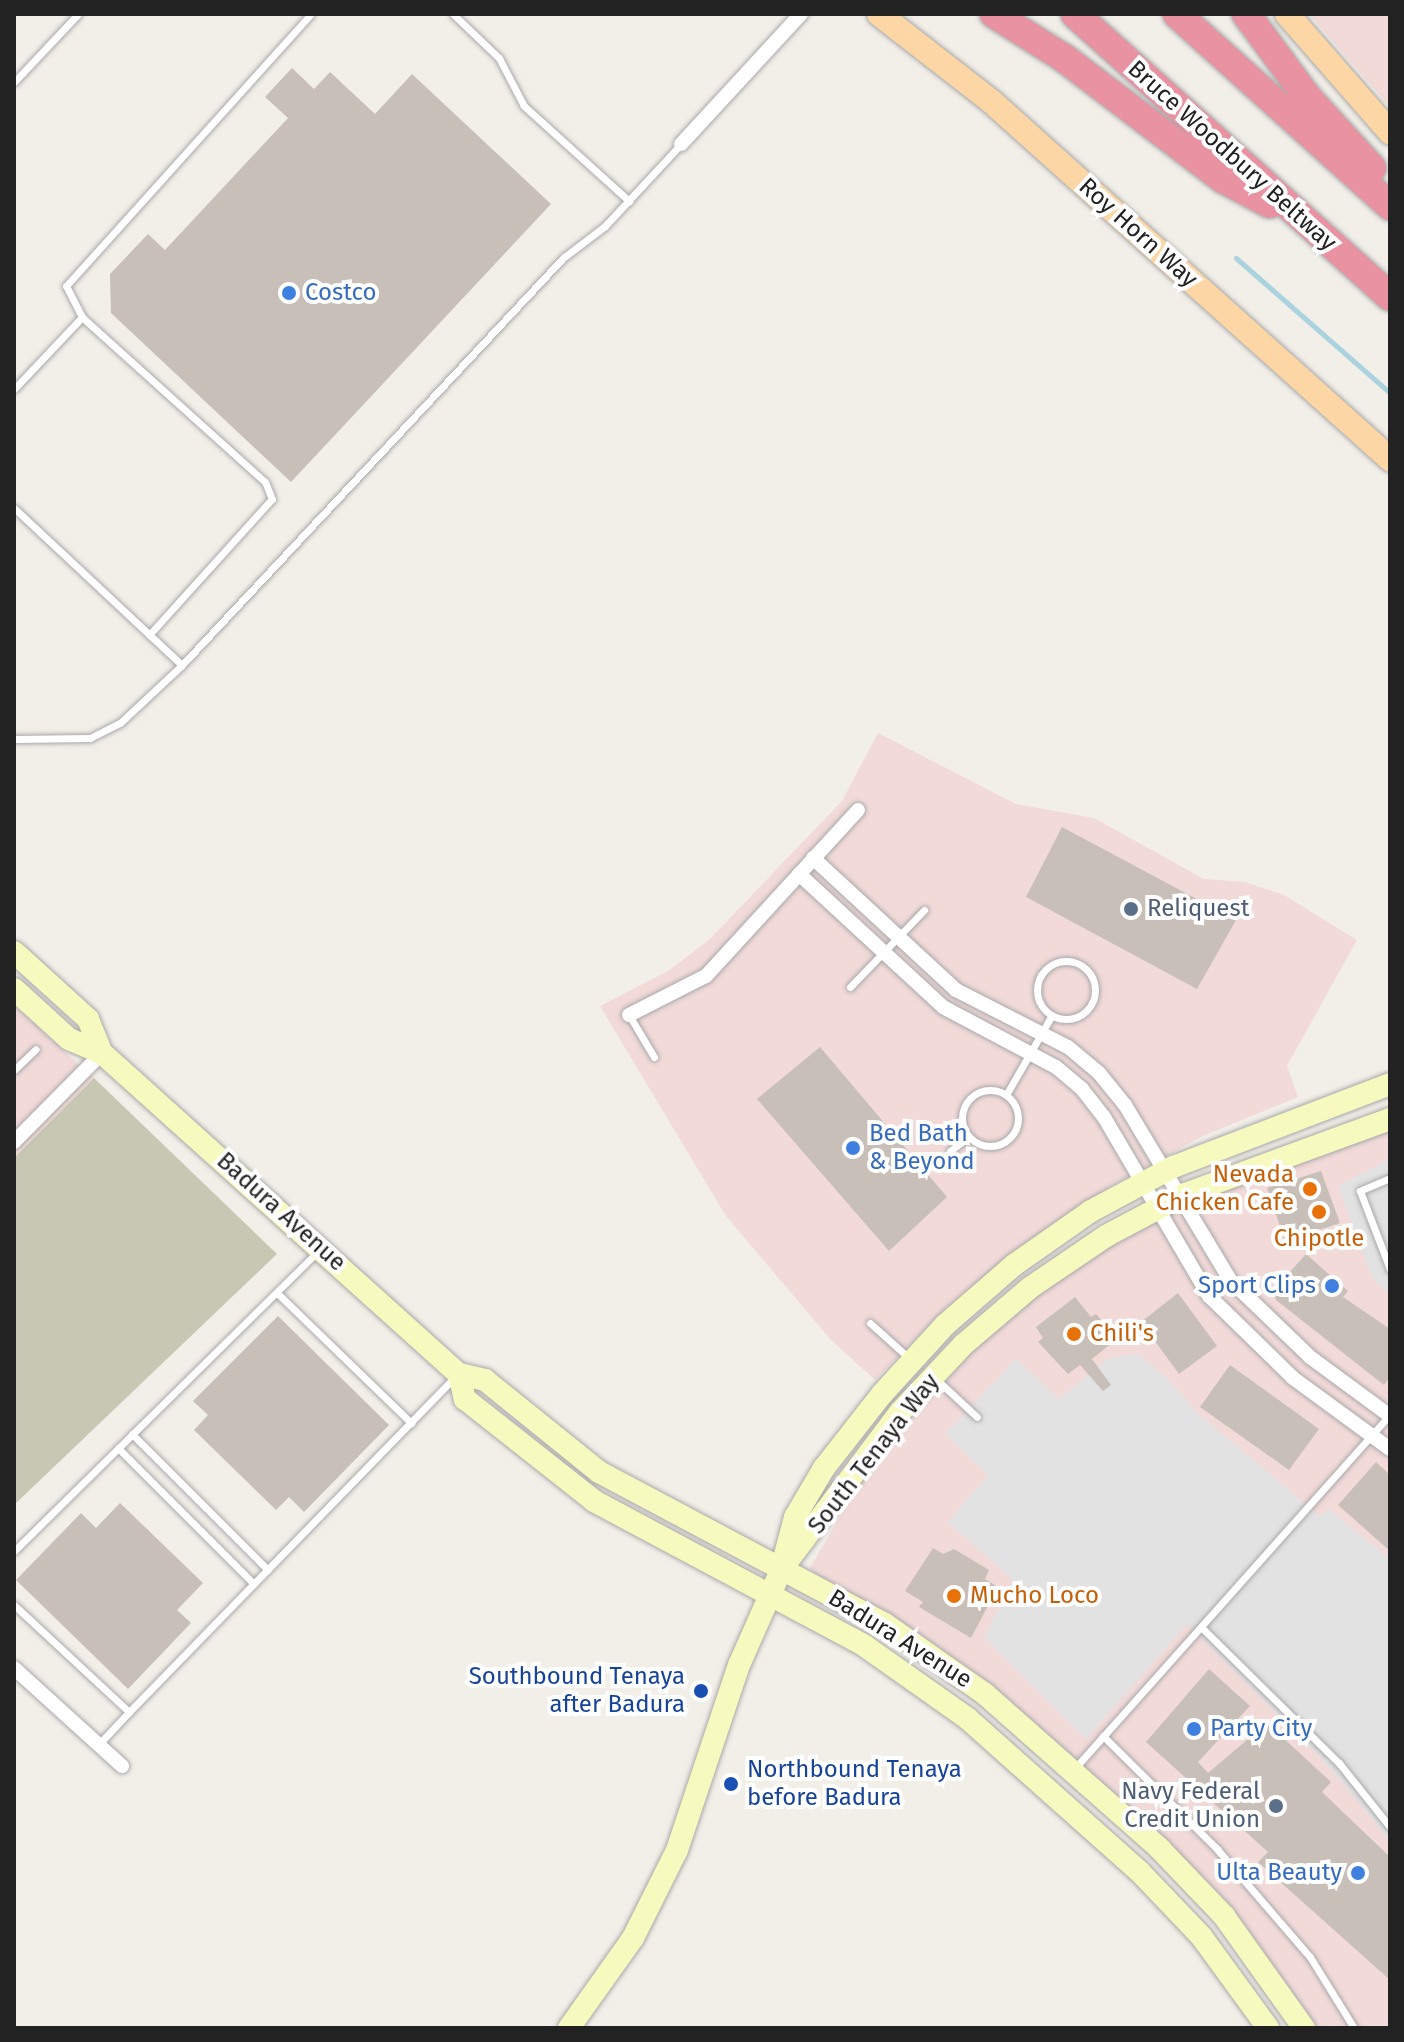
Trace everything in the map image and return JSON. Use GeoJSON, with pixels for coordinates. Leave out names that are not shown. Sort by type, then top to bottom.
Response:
{"type":"FeatureCollection","features":[{"type":"Feature","properties":{"kind":"highway"},"geometry":{"type":"LineString","coordinates":[[994,14],[1064,58],[1223,179],[1308,225]]}},
{"type":"Feature","properties":{"kind":"highway","name":"Bruce Woodbury Beltway"},"geometry":{"type":"LineString","coordinates":[[1075,14],[1390,297]]}},
{"type":"Feature","properties":{"kind":"highway"},"geometry":{"type":"LineString","coordinates":[[1177,14],[1390,206]]}},
{"type":"Feature","properties":{"kind":"highway"},"geometry":{"type":"LineString","coordinates":[[1246,14],[1308,98],[1390,185]]}},
{"type":"Feature","properties":{"kind":"main road","name":"Roy Horn Way"},"geometry":{"type":"LineString","coordinates":[[879,14],[992,102],[1390,459]]}},
{"type":"Feature","properties":{"kind":"main road"},"geometry":{"type":"LineString","coordinates":[[1287,14],[1385,118]]}},
{"type":"Feature","properties":{"kind":"main road","name":"Badura Avenue"},"geometry":{"type":"LineString","coordinates":[[14,952],[88,1019],[102,1053]]}},
{"type":"Feature","properties":{"kind":"main road","name":"Badura Avenue"},"geometry":{"type":"LineString","coordinates":[[14,989],[69,1039],[102,1053],[459,1374],[485,1380],[599,1472],[944,1661],[1073,1771],[1224,1916],[1304,2028]]}},
{"type":"Feature","properties":{"kind":"main road","name":"South Tenaya Way"},"geometry":{"type":"LineString","coordinates":[[569,2028],[633,1938],[677,1850],[769,1595],[781,1570],[795,1517],[824,1468],[912,1361],[1014,1265],[1091,1211],[1164,1172],[1390,1084]]}},
{"type":"Feature","properties":{"kind":"main road","name":"South Tenaya Way"},"geometry":{"type":"LineString","coordinates":[[781,1570],[933,1377],[1031,1287],[1179,1197],[1390,1119]]}},
{"type":"Feature","properties":{"kind":"main road","name":"Badura Avenue"},"geometry":{"type":"LineString","coordinates":[[459,1374],[465,1399],[553,1473],[644,1532],[865,1646],[987,1736],[1139,1871],[1201,1936],[1268,2028]]}},
{"type":"Feature","properties":{"kind":"street"},"geometry":{"type":"LineString","coordinates":[[681,144],[801,14]]}},
{"type":"Feature","properties":{"kind":"street"},"geometry":{"type":"LineString","coordinates":[[629,1015],[706,976],[858,810]]}},
{"type":"Feature","properties":{"kind":"street"},"geometry":{"type":"LineString","coordinates":[[813,858],[972,1001],[1076,1053],[1106,1081],[1209,1250],[1255,1307],[1310,1357],[1390,1415]]}},
{"type":"Feature","properties":{"kind":"street"},"geometry":{"type":"LineString","coordinates":[[799,874],[961,1020],[1031,1053],[1070,1077],[1094,1102],[1186,1264],[1236,1326],[1293,1378],[1390,1449]]}},
{"type":"Feature","properties":{"kind":"street"},"geometry":{"type":"LineString","coordinates":[[14,1142],[102,1053]]}},
{"type":"Feature","properties":{"kind":"street"},"geometry":{"type":"LineString","coordinates":[[14,1668],[122,1766]]}},
{"type":"Feature","properties":{"kind":"lane"},"geometry":{"type":"LineString","coordinates":[[149,635],[272,499],[265,482],[82,317],[66,286],[311,14]]}},
{"type":"Feature","properties":{"kind":"lane"},"geometry":{"type":"LineString","coordinates":[[453,14],[499,58],[524,106],[629,201]]}},
{"type":"Feature","properties":{"kind":"lane"},"geometry":{"type":"LineString","coordinates":[[14,82],[73,16]]}},
{"type":"Feature","properties":{"kind":"lane"},"geometry":{"type":"LineString","coordinates":[[14,739],[90,738],[120,723],[182,665],[563,258],[629,201],[681,144]]}},
{"type":"Feature","properties":{"kind":"lane"},"geometry":{"type":"LineString","coordinates":[[14,389],[82,317]]}},
{"type":"Feature","properties":{"kind":"lane"},"geometry":{"type":"LineString","coordinates":[[14,508],[182,665]]}},
{"type":"Feature","properties":{"kind":"lane"},"geometry":{"type":"LineString","coordinates":[[850,987],[924,910]]}},
{"type":"Feature","properties":{"kind":"lane"},"geometry":{"type":"LineString","coordinates":[[1076,963],[1094,984],[1091,1004],[1076,1017],[1052,1015],[1038,997],[1039,979],[1050,965],[1076,963]]}},
{"type":"Feature","properties":{"kind":"lane"},"geometry":{"type":"LineString","coordinates":[[629,1015],[654,1057]]}},
{"type":"Feature","properties":{"kind":"lane"},"geometry":{"type":"LineString","coordinates":[[1006,1095],[1052,1015]]}},
{"type":"Feature","properties":{"kind":"lane"},"geometry":{"type":"LineString","coordinates":[[14,1070],[36,1049]]}},
{"type":"Feature","properties":{"kind":"lane"},"geometry":{"type":"LineString","coordinates":[[989,1090],[1006,1095],[1019,1120],[1012,1137],[985,1146],[969,1136],[962,1120],[973,1096],[989,1090]]}},
{"type":"Feature","properties":{"kind":"lane"},"geometry":{"type":"LineString","coordinates":[[950,1151],[969,1136]]}},
{"type":"Feature","properties":{"kind":"lane"},"geometry":{"type":"LineString","coordinates":[[1390,1178],[1360,1191],[1390,1269]]}},
{"type":"Feature","properties":{"kind":"lane"},"geometry":{"type":"LineString","coordinates":[[14,1551],[321,1248]]}},
{"type":"Feature","properties":{"kind":"lane"},"geometry":{"type":"LineString","coordinates":[[277,1293],[411,1423]]}},
{"type":"Feature","properties":{"kind":"lane"},"geometry":{"type":"LineString","coordinates":[[870,1323],[912,1361]]}},
{"type":"Feature","properties":{"kind":"lane"},"geometry":{"type":"LineString","coordinates":[[99,1744],[459,1374]]}},
{"type":"Feature","properties":{"kind":"lane"},"geometry":{"type":"LineString","coordinates":[[933,1377],[977,1417]]}},
{"type":"Feature","properties":{"kind":"lane"},"geometry":{"type":"LineString","coordinates":[[1073,1771],[1390,1415]]}},
{"type":"Feature","properties":{"kind":"lane"},"geometry":{"type":"LineString","coordinates":[[132,1434],[268,1570]]}},
{"type":"Feature","properties":{"kind":"lane"},"geometry":{"type":"LineString","coordinates":[[118,1448],[254,1584]]}},
{"type":"Feature","properties":{"kind":"lane"},"geometry":{"type":"LineString","coordinates":[[14,1605],[129,1712]]}},
{"type":"Feature","properties":{"kind":"lane"},"geometry":{"type":"LineString","coordinates":[[1201,1627],[1339,1763],[1390,1827]]}},
{"type":"Feature","properties":{"kind":"lane"},"geometry":{"type":"LineString","coordinates":[[1103,1736],[1217,1849],[1310,1957],[1354,2028]]}},
{"type":"Feature","properties":{"kind":"shaded area"},"geometry":{"type":"Polygon","coordinates":[[[1309,14],[1390,14],[1390,107],[1309,14]]]}},
{"type":"Feature","properties":{"kind":"shaded area"},"geometry":{"type":"Polygon","coordinates":[[[878,733],[1016,804],[1094,818],[1204,879],[1245,882],[1284,895],[1357,940],[1287,1066],[1298,1097],[1203,1136],[1112,1185],[1027,1242],[947,1307],[875,1380],[831,1340],[726,1216],[600,1006],[668,971],[709,940],[842,801],[878,733]]]}},
{"type":"Feature","properties":{"kind":"shaded area"},"geometry":{"type":"Polygon","coordinates":[[[14,1006],[94,1078],[14,1158],[14,1006]]]}},
{"type":"Feature","properties":{"kind":"shaded area"},"geometry":{"type":"Polygon","coordinates":[[[94,1078],[277,1254],[14,1505],[14,1158],[94,1078]]]}},
{"type":"Feature","properties":{"kind":"shaded area"},"geometry":{"type":"Polygon","coordinates":[[[1390,1130],[1390,2028],[1317,2028],[1233,1908],[1168,1841],[992,1685],[921,1635],[818,1579],[810,1568],[856,1489],[909,1418],[970,1353],[1037,1295],[1111,1245],[1190,1203],[1390,1130]]]}},
{"type":"Feature","properties":{"kind":"shaded area"},"geometry":{"type":"Polygon","coordinates":[[[1390,1159],[1390,1295],[1372,1278],[1338,1186],[1390,1159]]]}},
{"type":"Feature","properties":{"kind":"shaded area"},"geometry":{"type":"Polygon","coordinates":[[[1138,1354],[1169,1380],[1198,1414],[1320,1516],[1329,1509],[1390,1559],[1390,1841],[1326,1764],[1187,1624],[1086,1739],[984,1637],[1013,1580],[948,1522],[988,1475],[945,1434],[1016,1359],[1059,1399],[1109,1358],[1138,1354]]]}},
{"type":"Feature","properties":{"kind":"building","name":"Costco"},"geometry":{"type":"Polygon","coordinates":[[[292,68],[314,89],[330,72],[375,114],[412,74],[551,204],[291,482],[111,313],[110,274],[148,234],[165,250],[288,118],[265,97],[292,68]]]}},
{"type":"Feature","properties":{"kind":"building","name":"Reliquest"},"geometry":{"type":"Polygon","coordinates":[[[1062,827],[1236,920],[1197,989],[1026,897],[1062,827]]]}},
{"type":"Feature","properties":{"kind":"building","name":"Bed Bath & Beyond"},"geometry":{"type":"Polygon","coordinates":[[[820,1047],[947,1197],[889,1251],[757,1099],[820,1047]]]}},
{"type":"Feature","properties":{"kind":"building"},"geometry":{"type":"Polygon","coordinates":[[[1321,1171],[1340,1223],[1285,1241],[1267,1188],[1321,1171]]]}},
{"type":"Feature","properties":{"kind":"building"},"geometry":{"type":"Polygon","coordinates":[[[1306,1254],[1348,1291],[1343,1297],[1390,1329],[1390,1377],[1384,1385],[1276,1300],[1273,1291],[1306,1254]]]}},
{"type":"Feature","properties":{"kind":"building"},"geometry":{"type":"Polygon","coordinates":[[[1178,1293],[1217,1346],[1179,1374],[1141,1322],[1178,1293]]]}},
{"type":"Feature","properties":{"kind":"building","name":"Chili's"},"geometry":{"type":"Polygon","coordinates":[[[1075,1297],[1091,1317],[1096,1314],[1107,1327],[1104,1331],[1113,1342],[1092,1359],[1111,1385],[1103,1391],[1080,1365],[1068,1374],[1038,1342],[1043,1338],[1036,1327],[1075,1297]]]}},
{"type":"Feature","properties":{"kind":"building"},"geometry":{"type":"Polygon","coordinates":[[[278,1316],[389,1425],[304,1512],[289,1497],[276,1510],[194,1430],[208,1415],[193,1401],[278,1316]]]}},
{"type":"Feature","properties":{"kind":"building"},"geometry":{"type":"Polygon","coordinates":[[[1230,1365],[1319,1429],[1289,1470],[1200,1407],[1230,1365]]]}},
{"type":"Feature","properties":{"kind":"building"},"geometry":{"type":"Polygon","coordinates":[[[1376,1462],[1390,1475],[1390,1551],[1338,1505],[1376,1462]]]}},
{"type":"Feature","properties":{"kind":"building"},"geometry":{"type":"Polygon","coordinates":[[[120,1503],[203,1583],[177,1610],[191,1623],[128,1689],[16,1580],[81,1513],[96,1528],[120,1503]]]}},
{"type":"Feature","properties":{"kind":"building","name":"Mucho Loco"},"geometry":{"type":"Polygon","coordinates":[[[933,1548],[943,1554],[954,1549],[989,1570],[985,1579],[998,1587],[971,1638],[919,1607],[923,1602],[905,1591],[933,1548]]]}},
{"type":"Feature","properties":{"kind":"building"},"geometry":{"type":"Polygon","coordinates":[[[1209,1669],[1250,1706],[1198,1762],[1208,1773],[1267,1723],[1331,1782],[1322,1792],[1390,1857],[1390,1980],[1258,1862],[1268,1852],[1146,1742],[1209,1669]]]}},
{"type":"Feature","properties":{"kind":"waterway"},"geometry":{"type":"LineString","coordinates":[[1236,258],[1390,393]]}},
{"type":"Feature","properties":{"kind":"place","name":"Costco"},"geometry":{"type":"Point","coordinates":[289,293]}},
{"type":"Feature","properties":{"kind":"place","name":"Reliquest"},"geometry":{"type":"Point","coordinates":[1131,909]}},
{"type":"Feature","properties":{"kind":"place","name":"Bed Bath & Beyond"},"geometry":{"type":"Point","coordinates":[853,1148]}},
{"type":"Feature","properties":{"kind":"place","name":"Nevada Chicken Cafe"},"geometry":{"type":"Point","coordinates":[1310,1189]}},
{"type":"Feature","properties":{"kind":"place","name":"Chipotle"},"geometry":{"type":"Point","coordinates":[1319,1212]}},
{"type":"Feature","properties":{"kind":"place","name":"Sport Clips"},"geometry":{"type":"Point","coordinates":[1332,1286]}},
{"type":"Feature","properties":{"kind":"place","name":"Chili's"},"geometry":{"type":"Point","coordinates":[1074,1334]}},
{"type":"Feature","properties":{"kind":"place","name":"Mucho Loco"},"geometry":{"type":"Point","coordinates":[954,1596]}},
{"type":"Feature","properties":{"kind":"place","name":"Southbound Tenaya after Badura"},"geometry":{"type":"Point","coordinates":[701,1691]}},
{"type":"Feature","properties":{"kind":"place","name":"Party City"},"geometry":{"type":"Point","coordinates":[1194,1729]}},
{"type":"Feature","properties":{"kind":"place","name":"Northbound Tenaya before Badura"},"geometry":{"type":"Point","coordinates":[731,1784]}},
{"type":"Feature","properties":{"kind":"place","name":"Navy Federal Credit Union"},"geometry":{"type":"Point","coordinates":[1276,1806]}},
{"type":"Feature","properties":{"kind":"place","name":"Ulta Beauty"},"geometry":{"type":"Point","coordinates":[1358,1873]}}]}
